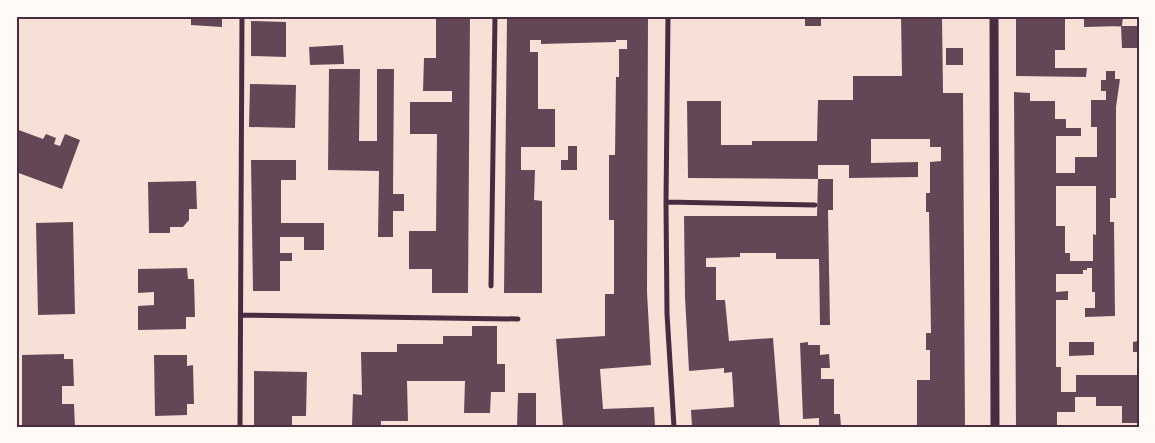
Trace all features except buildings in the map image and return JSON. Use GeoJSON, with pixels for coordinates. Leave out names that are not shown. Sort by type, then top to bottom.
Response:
{"type":"FeatureCollection","features":[{"type":"Feature","properties":{"kind":"street"},"geometry":{"type":"LineString","coordinates":[[240,427],[242,16]]}},
{"type":"Feature","properties":{"kind":"street"},"geometry":{"type":"LineString","coordinates":[[491,286],[496,16]]}},
{"type":"Feature","properties":{"kind":"street"},"geometry":{"type":"LineString","coordinates":[[668,16],[667,314],[674,427]]}},
{"type":"Feature","properties":{"kind":"street"},"geometry":{"type":"LineString","coordinates":[[994,16],[995,427]]}},
{"type":"Feature","properties":{"kind":"street"},"geometry":{"type":"LineString","coordinates":[[666,202],[815,205]]}},
{"type":"Feature","properties":{"kind":"street"},"geometry":{"type":"LineString","coordinates":[[241,315],[518,319]]}}]}
